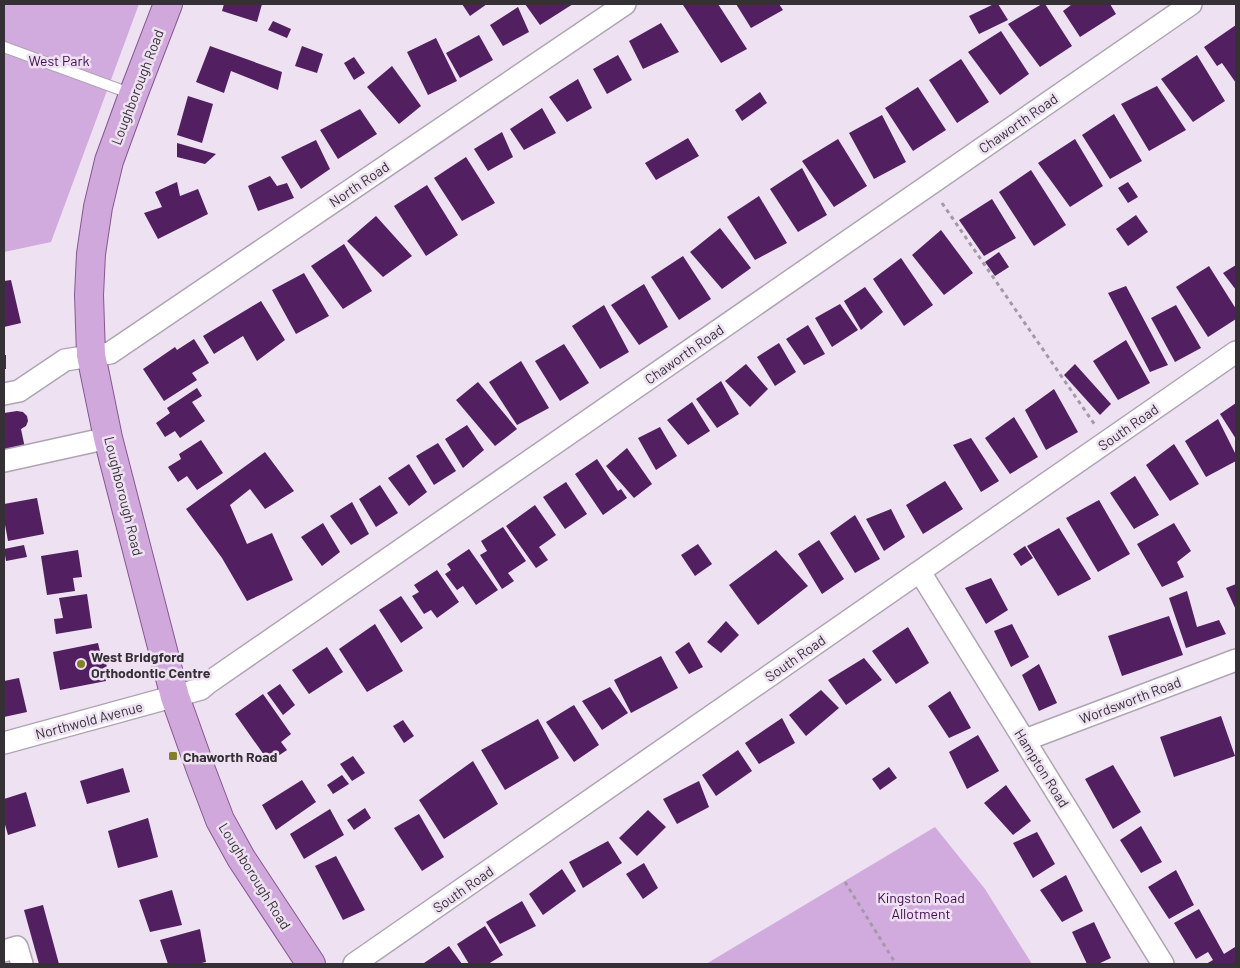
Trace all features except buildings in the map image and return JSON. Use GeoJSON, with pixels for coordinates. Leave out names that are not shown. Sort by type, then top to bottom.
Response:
{"type":"FeatureCollection","features":[{"type":"Feature","properties":{"kind":"main road","name":"Loughborough Road"},"geometry":{"type":"LineString","coordinates":[[168,4],[109,161],[98,207],[91,254],[89,286],[91,355],[108,438],[175,697],[220,820],[241,858],[311,964]]}},
{"type":"Feature","properties":{"kind":"street","name":"North Road"},"geometry":{"type":"LineString","coordinates":[[4,394],[19,391],[65,360],[110,353],[625,4]]}},
{"type":"Feature","properties":{"kind":"street","name":"Chaworth Road"},"geometry":{"type":"LineString","coordinates":[[175,697],[201,690],[216,677],[1191,4]]}},
{"type":"Feature","properties":{"kind":"street","name":"South Road"},"geometry":{"type":"LineString","coordinates":[[354,964],[1236,352]]}},
{"type":"Feature","properties":{"kind":"street"},"geometry":{"type":"LineString","coordinates":[[4,461],[108,438]]}},
{"type":"Feature","properties":{"kind":"street","name":"Hampton Road"},"geometry":{"type":"LineString","coordinates":[[920,572],[1163,964]]}},
{"type":"Feature","properties":{"kind":"street","name":"Wordsworth Road"},"geometry":{"type":"LineString","coordinates":[[1024,740],[1236,660]]}},
{"type":"Feature","properties":{"kind":"street","name":"Northwold Avenue"},"geometry":{"type":"LineString","coordinates":[[4,743],[175,697]]}},
{"type":"Feature","properties":{"kind":"street"},"geometry":{"type":"LineString","coordinates":[[4,951],[17,947],[22,964]]}},
{"type":"Feature","properties":{"kind":"lane"},"geometry":{"type":"LineString","coordinates":[[4,47],[133,94]]}},
{"type":"Feature","properties":{"kind":"path"},"geometry":{"type":"LineString","coordinates":[[929,184],[1107,442]]}},
{"type":"Feature","properties":{"kind":"path"},"geometry":{"type":"LineString","coordinates":[[845,882],[896,964]]}},
{"type":"Feature","properties":{"kind":"green space","name":"West Park"},"geometry":{"type":"Polygon","coordinates":[[[4,4],[139,4],[51,242],[4,252],[4,4]]]}},
{"type":"Feature","properties":{"kind":"green space","name":"Kingston Road Allotment"},"geometry":{"type":"Polygon","coordinates":[[[935,827],[985,889],[1032,964],[706,964],[935,827]]]}},
{"type":"Feature","properties":{"kind":"place","name":"West Bridgford Orthodontic Centre"},"geometry":{"type":"Point","coordinates":[81,664]}},
{"type":"Feature","properties":{"kind":"place","name":"Chaworth Road"},"geometry":{"type":"Point","coordinates":[173,756]}}]}
